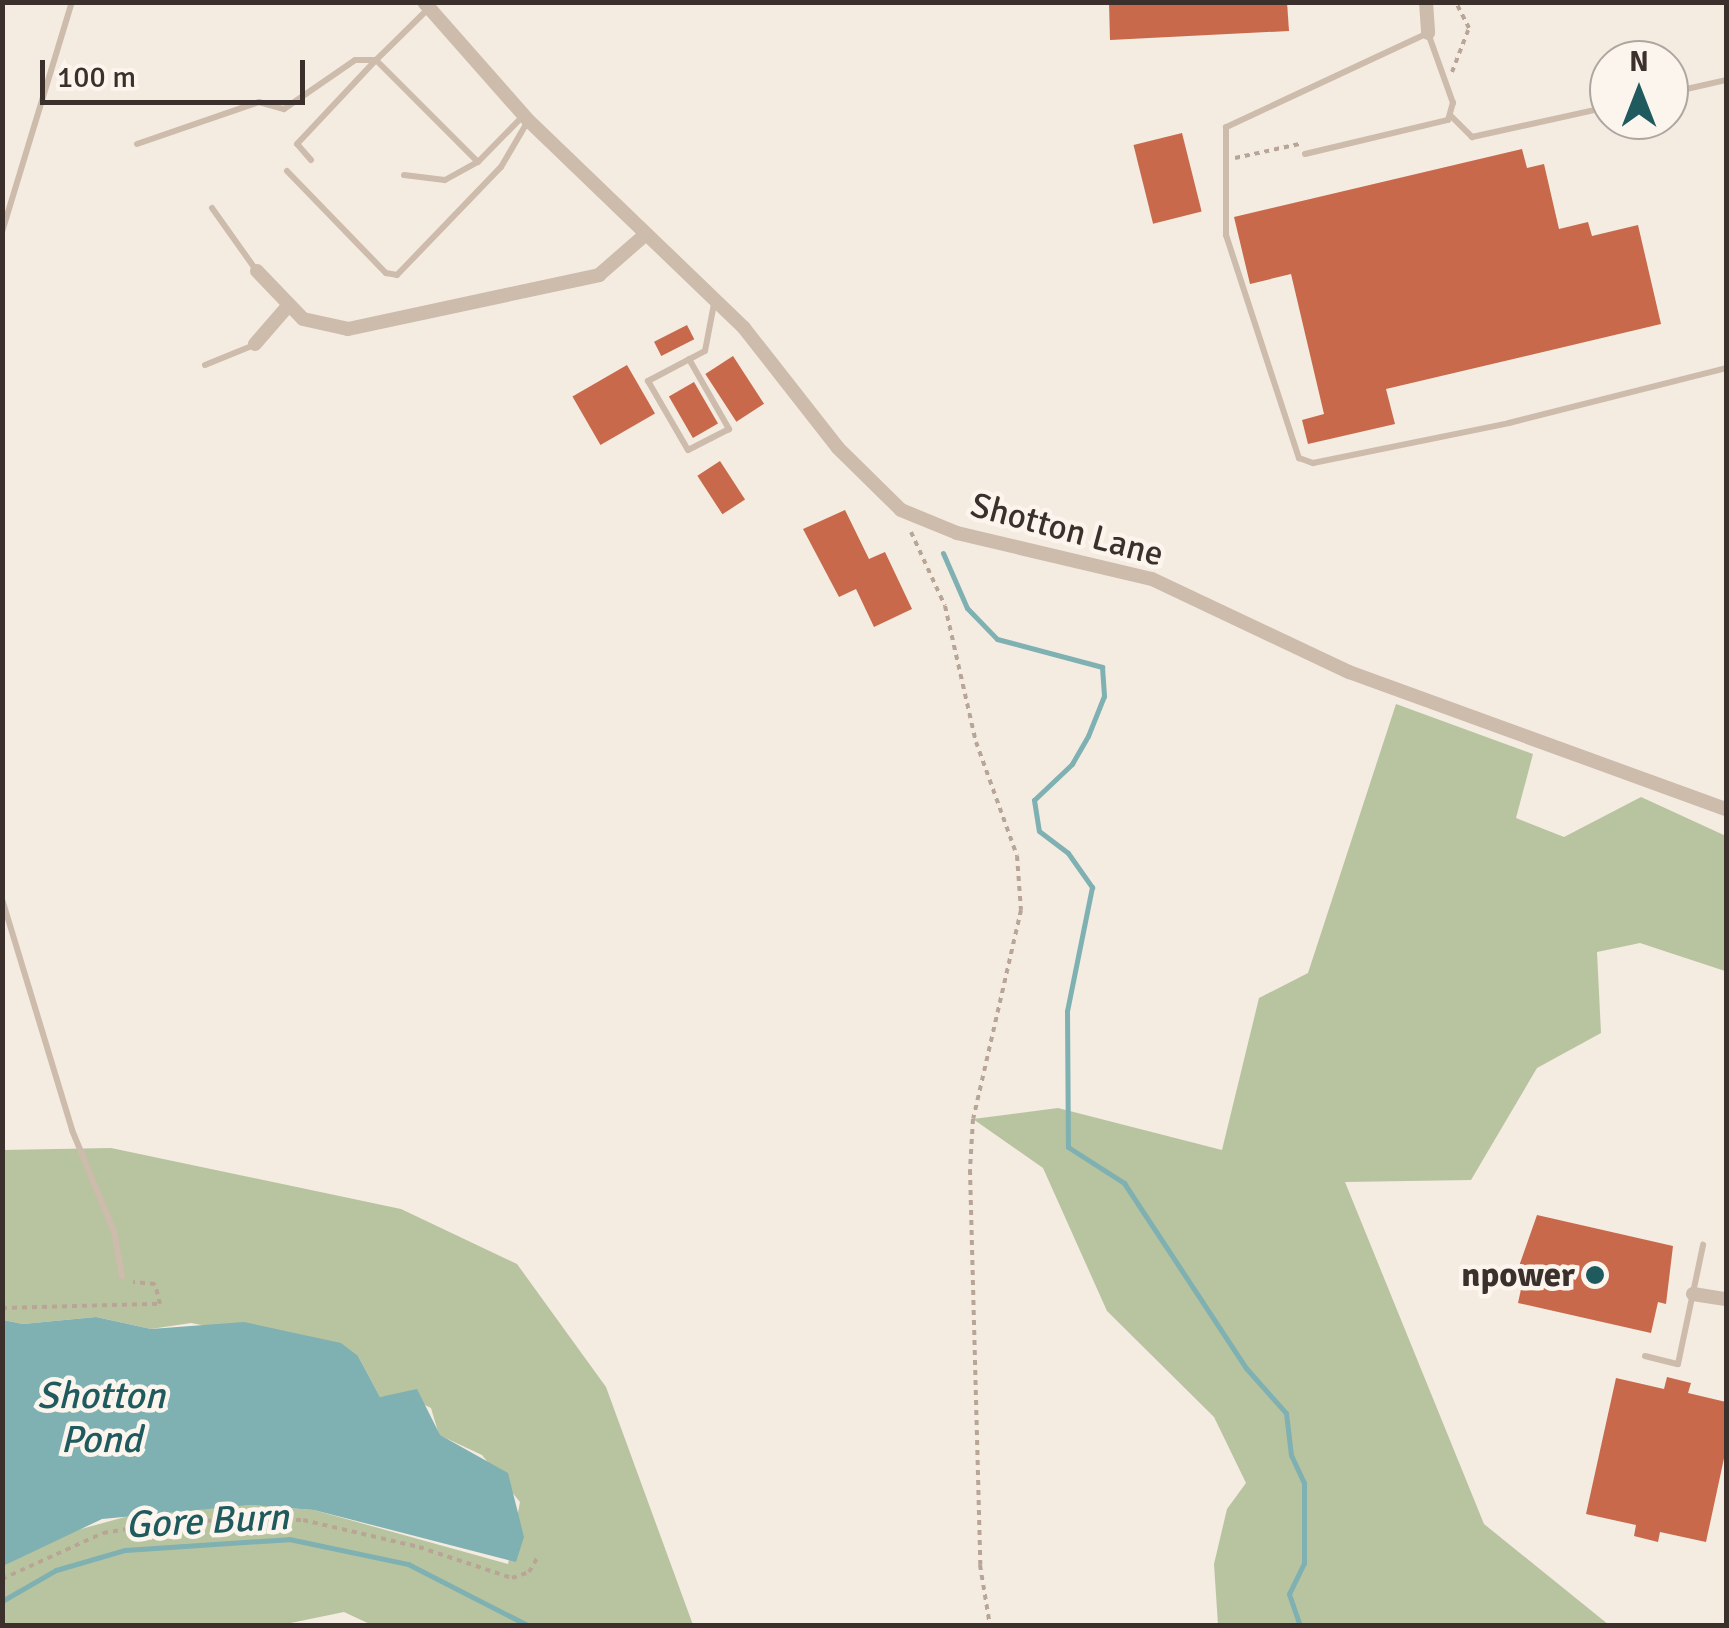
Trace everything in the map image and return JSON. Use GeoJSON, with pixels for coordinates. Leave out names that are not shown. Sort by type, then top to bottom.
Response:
{"type":"FeatureCollection","features":[{"type":"Feature","properties":{"kind":"street"},"geometry":{"type":"LineString","coordinates":[[1426,2],[1428,32]]}},
{"type":"Feature","properties":{"kind":"street","name":"Shotton Lane"},"geometry":{"type":"LineString","coordinates":[[427,6],[526,118],[714,299],[838,448],[901,510],[957,533],[1152,579],[1366,679],[1726,808]]}},
{"type":"Feature","properties":{"kind":"street"},"geometry":{"type":"LineString","coordinates":[[257,271],[287,307],[322,326],[348,328],[599,274],[646,234]]}},
{"type":"Feature","properties":{"kind":"street"},"geometry":{"type":"LineString","coordinates":[[254,344],[287,307]]}},
{"type":"Feature","properties":{"kind":"street"},"geometry":{"type":"LineString","coordinates":[[1694,1294],[1726,1299]]}},
{"type":"Feature","properties":{"kind":"lane"},"geometry":{"type":"LineString","coordinates":[[2,232],[72,2]]}},
{"type":"Feature","properties":{"kind":"lane"},"geometry":{"type":"LineString","coordinates":[[1516,2],[1531,2]]}},
{"type":"Feature","properties":{"kind":"lane"},"geometry":{"type":"LineString","coordinates":[[312,160],[297,144],[427,6]]}},
{"type":"Feature","properties":{"kind":"lane"},"geometry":{"type":"LineString","coordinates":[[1589,111],[1472,137],[1452,116],[1445,79],[1428,32],[1226,128],[1226,235],[1300,458],[1313,464],[1490,427],[1726,368]]}},
{"type":"Feature","properties":{"kind":"lane"},"geometry":{"type":"LineString","coordinates":[[137,144],[259,102],[284,109],[356,60],[376,60],[478,162]]}},
{"type":"Feature","properties":{"kind":"lane"},"geometry":{"type":"LineString","coordinates":[[1689,88],[1726,80]]}},
{"type":"Feature","properties":{"kind":"lane"},"geometry":{"type":"LineString","coordinates":[[1304,154],[1452,116]]}},
{"type":"Feature","properties":{"kind":"lane"},"geometry":{"type":"LineString","coordinates":[[404,175],[445,180],[478,162],[526,118]]}},
{"type":"Feature","properties":{"kind":"lane"},"geometry":{"type":"LineString","coordinates":[[287,171],[386,274],[397,275],[501,168],[526,118]]}},
{"type":"Feature","properties":{"kind":"lane"},"geometry":{"type":"LineString","coordinates":[[212,208],[257,271]]}},
{"type":"Feature","properties":{"kind":"lane"},"geometry":{"type":"LineString","coordinates":[[689,359],[729,429],[688,450],[648,381],[705,350],[714,299]]}},
{"type":"Feature","properties":{"kind":"lane"},"geometry":{"type":"LineString","coordinates":[[205,365],[254,344]]}},
{"type":"Feature","properties":{"kind":"lane"},"geometry":{"type":"LineString","coordinates":[[2,898],[72,1130],[114,1232],[122,1276]]}},
{"type":"Feature","properties":{"kind":"lane"},"geometry":{"type":"LineString","coordinates":[[1645,1356],[1678,1364],[1703,1245]]}},
{"type":"Feature","properties":{"kind":"path"},"geometry":{"type":"LineString","coordinates":[[1445,79],[1467,45],[1469,28],[1456,2]]}},
{"type":"Feature","properties":{"kind":"path"},"geometry":{"type":"LineString","coordinates":[[1226,160],[1302,143],[1318,151]]}},
{"type":"Feature","properties":{"kind":"path"},"geometry":{"type":"LineString","coordinates":[[901,510],[946,606],[976,742],[1017,856],[1021,910],[973,1118],[970,1170],[980,1565],[990,1626]]}},
{"type":"Feature","properties":{"kind":"path"},"geometry":{"type":"LineString","coordinates":[[2,1308],[160,1304],[155,1284],[122,1276]]}},
{"type":"Feature","properties":{"kind":"path"},"geometry":{"type":"LineString","coordinates":[[2,1579],[104,1533],[176,1521],[303,1520],[419,1547],[512,1578],[529,1572],[537,1558]]}},
{"type":"Feature","properties":{"kind":"green space"},"geometry":{"type":"Polygon","coordinates":[[[1396,704],[1533,754],[1516,818],[1564,837],[1641,797],[1726,836],[1725,971],[1640,943],[1597,952],[1601,1033],[1537,1068],[1471,1180],[1345,1182],[1484,1524],[1609,1625],[1218,1625],[1214,1564],[1227,1509],[1246,1483],[1214,1417],[1107,1311],[1043,1168],[973,1119],[1058,1108],[1222,1150],[1259,998],[1308,973],[1396,704]]]}},
{"type":"Feature","properties":{"kind":"green space"},"geometry":{"type":"Polygon","coordinates":[[[111,1148],[401,1209],[517,1264],[606,1387],[693,1625],[374,1626],[344,1612],[276,1626],[3,1625],[3,1566],[59,1535],[147,1511],[250,1505],[314,1510],[508,1564],[520,1502],[482,1455],[439,1435],[431,1408],[402,1394],[380,1397],[358,1356],[191,1323],[151,1329],[96,1317],[23,1324],[3,1320],[3,1150],[111,1148]]]}},
{"type":"Feature","properties":{"kind":"water","name":"Shotton Pond"},"geometry":{"type":"Polygon","coordinates":[[[96,1317],[151,1329],[244,1322],[341,1343],[358,1356],[380,1397],[417,1389],[440,1435],[508,1473],[524,1537],[516,1562],[314,1510],[250,1505],[102,1519],[3,1566],[3,1320],[23,1324],[96,1317]]]}},
{"type":"Feature","properties":{"kind":"building"},"geometry":{"type":"Polygon","coordinates":[[[1109,2],[1287,2],[1289,31],[1110,40],[1109,2]]]}},
{"type":"Feature","properties":{"kind":"building"},"geometry":{"type":"Polygon","coordinates":[[[1182,133],[1202,212],[1153,224],[1133,145],[1182,133]]]}},
{"type":"Feature","properties":{"kind":"building"},"geometry":{"type":"Polygon","coordinates":[[[1522,149],[1527,168],[1544,164],[1559,229],[1588,222],[1592,236],[1638,225],[1661,324],[1386,389],[1395,424],[1308,444],[1302,420],[1324,414],[1291,274],[1250,284],[1234,217],[1522,149]]]}},
{"type":"Feature","properties":{"kind":"building"},"geometry":{"type":"Polygon","coordinates":[[[687,325],[694,339],[661,356],[654,342],[687,325]]]}},
{"type":"Feature","properties":{"kind":"building"},"geometry":{"type":"Polygon","coordinates":[[[733,356],[764,404],[736,422],[705,374],[733,356]]]}},
{"type":"Feature","properties":{"kind":"building"},"geometry":{"type":"Polygon","coordinates":[[[627,365],[655,413],[600,445],[572,397],[627,365]]]}},
{"type":"Feature","properties":{"kind":"building"},"geometry":{"type":"Polygon","coordinates":[[[694,382],[718,424],[693,438],[669,397],[694,382]]]}},
{"type":"Feature","properties":{"kind":"building"},"geometry":{"type":"Polygon","coordinates":[[[720,461],[745,500],[722,514],[697,476],[720,461]]]}},
{"type":"Feature","properties":{"kind":"building"},"geometry":{"type":"Polygon","coordinates":[[[845,510],[869,559],[885,552],[912,609],[874,627],[856,589],[839,597],[803,529],[845,510]]]}},
{"type":"Feature","properties":{"kind":"building","name":"npower"},"geometry":{"type":"Polygon","coordinates":[[[1537,1215],[1673,1246],[1666,1304],[1658,1302],[1651,1333],[1518,1303],[1525,1271],[1518,1269],[1537,1215]]]}},
{"type":"Feature","properties":{"kind":"building"},"geometry":{"type":"Polygon","coordinates":[[[1667,1377],[1691,1383],[1688,1393],[1726,1402],[1726,1449],[1706,1542],[1660,1532],[1658,1542],[1634,1536],[1636,1525],[1586,1514],[1616,1378],[1664,1389],[1667,1377]]]}},
{"type":"Feature","properties":{"kind":"waterway"},"geometry":{"type":"LineString","coordinates":[[943,553],[967,608],[997,639],[1102,667],[1104,696],[1088,736],[1072,764],[1034,800],[1039,831],[1068,853],[1092,887],[1067,1011],[1068,1147],[1124,1183],[1246,1368],[1286,1413],[1291,1455],[1304,1483],[1304,1563],[1289,1594],[1300,1626]]}},
{"type":"Feature","properties":{"kind":"waterway","name":"Gore Burn"},"geometry":{"type":"LineString","coordinates":[[2,1601],[56,1570],[125,1550],[289,1539],[408,1564],[529,1626]]}},
{"type":"Feature","properties":{"kind":"place","name":"npower"},"geometry":{"type":"Point","coordinates":[1595,1275]}}]}
